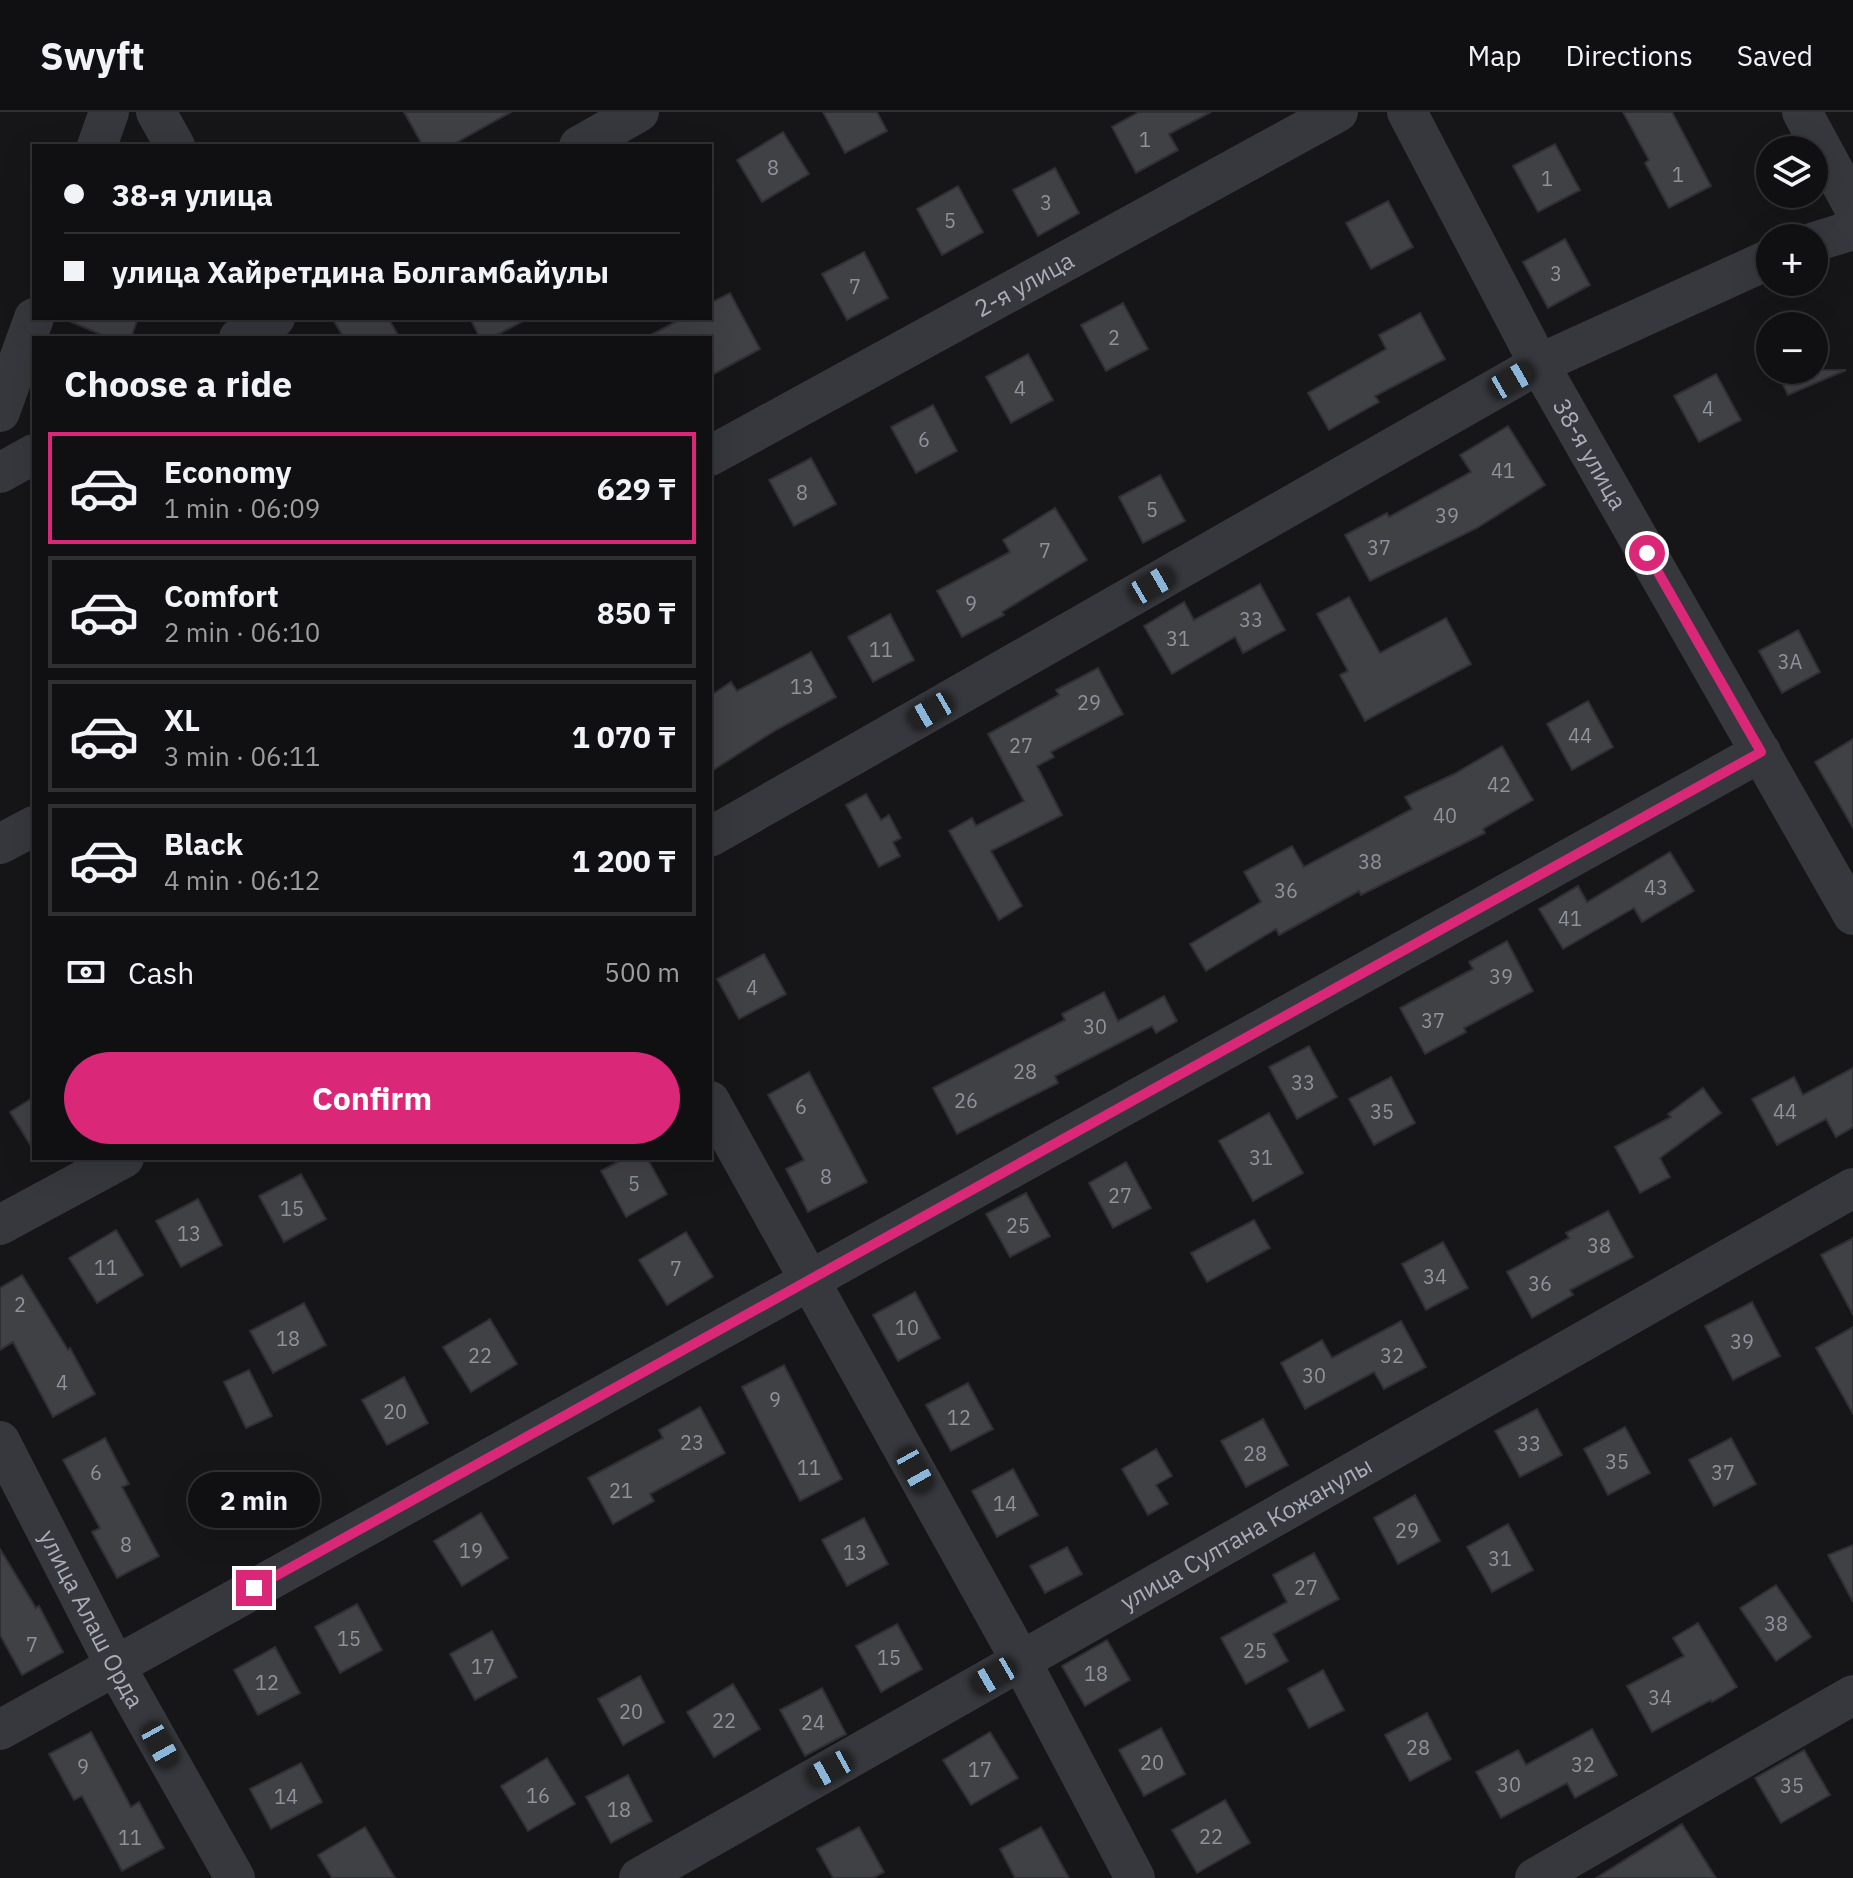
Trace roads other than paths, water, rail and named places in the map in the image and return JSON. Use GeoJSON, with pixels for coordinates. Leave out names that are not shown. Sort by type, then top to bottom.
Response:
{"type":"FeatureCollection","features":[{"type":"Feature","properties":{"kind":"street"},"geometry":{"type":"LineString","coordinates":[[98,144],[109,112]]}},
{"type":"Feature","properties":{"kind":"street"},"geometry":{"type":"LineString","coordinates":[[156,112],[174,144]]}},
{"type":"Feature","properties":{"kind":"street"},"geometry":{"type":"LineString","coordinates":[[583,144],[639,112]]}},
{"type":"Feature","properties":{"kind":"street","name":"2-я улица"},"geometry":{"type":"LineString","coordinates":[[712,455],[1338,112]]}},
{"type":"Feature","properties":{"kind":"street","name":"38-я улица"},"geometry":{"type":"LineString","coordinates":[[1407,112],[1539,364],[1853,915]]}},
{"type":"Feature","properties":{"kind":"street"},"geometry":{"type":"LineString","coordinates":[[1802,112],[1853,206]]}},
{"type":"Feature","properties":{"kind":"street"},"geometry":{"type":"LineString","coordinates":[[1828,238],[1853,230]]}},
{"type":"Feature","properties":{"kind":"street"},"geometry":{"type":"LineString","coordinates":[[712,836],[1539,364],[1756,265]]}},
{"type":"Feature","properties":{"kind":"street"},"geometry":{"type":"LineString","coordinates":[[0,412],[33,320]]}},
{"type":"Feature","properties":{"kind":"street"},"geometry":{"type":"LineString","coordinates":[[0,473],[32,455]]}},
{"type":"Feature","properties":{"kind":"street"},"geometry":{"type":"LineString","coordinates":[[0,1730],[1761,752]]}},
{"type":"Feature","properties":{"kind":"street"},"geometry":{"type":"LineString","coordinates":[[0,844],[32,827]]}},
{"type":"Feature","properties":{"kind":"street"},"geometry":{"type":"LineString","coordinates":[[712,1105],[1021,1661],[1135,1878]]}},
{"type":"Feature","properties":{"kind":"street"},"geometry":{"type":"LineString","coordinates":[[0,1225],[120,1160]]}},
{"type":"Feature","properties":{"kind":"street","name":"улица Султана Кожанулы"},"geometry":{"type":"LineString","coordinates":[[639,1878],[1853,1188]]}},
{"type":"Feature","properties":{"kind":"street","name":"улица Алаш Орда"},"geometry":{"type":"LineString","coordinates":[[0,1441],[115,1665],[235,1878]]}},
{"type":"Feature","properties":{"kind":"street"},"geometry":{"type":"LineString","coordinates":[[1535,1878],[1853,1695]]}}]}
